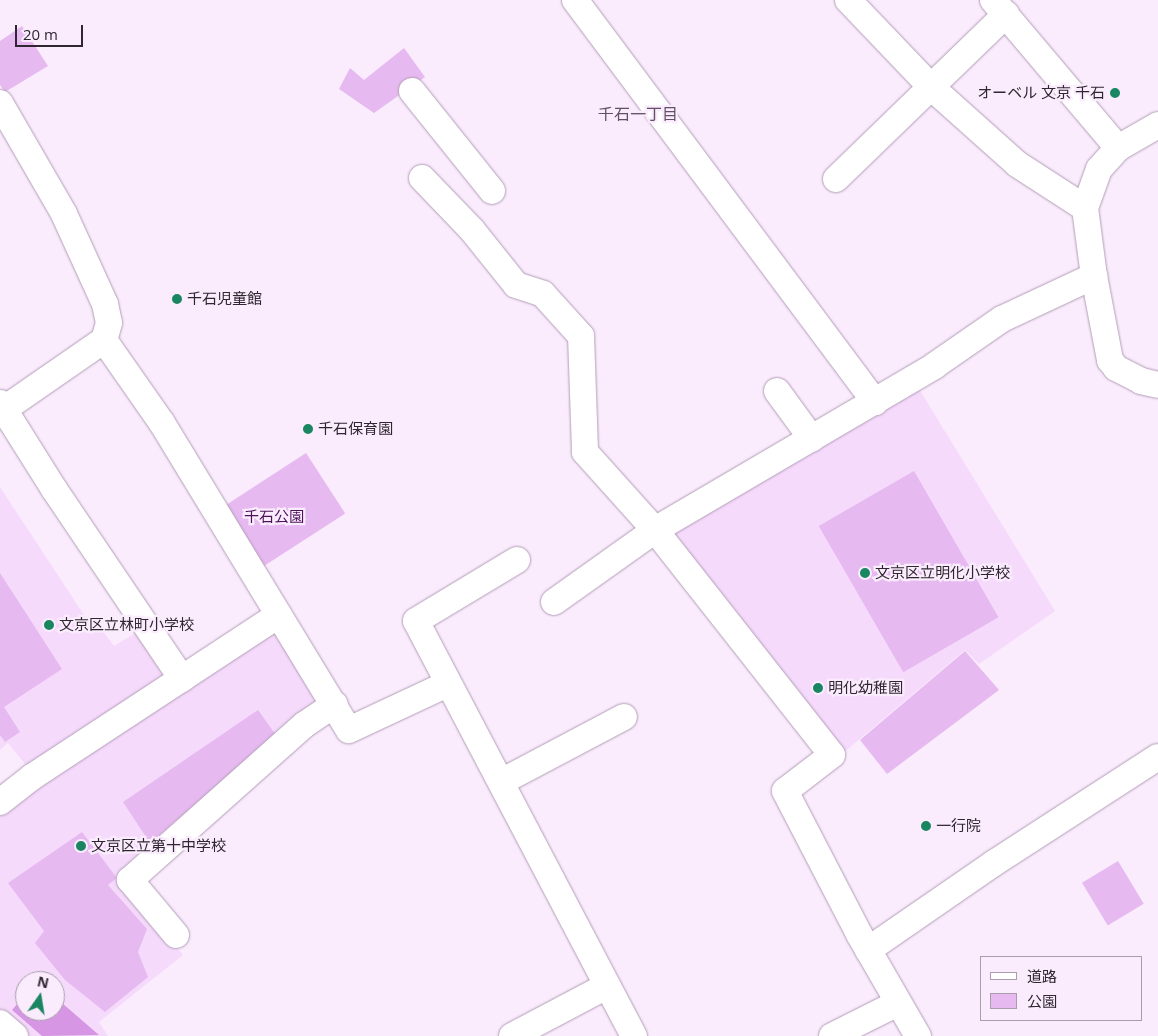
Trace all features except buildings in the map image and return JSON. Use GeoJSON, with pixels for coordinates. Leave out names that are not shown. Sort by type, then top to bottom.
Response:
{"type":"FeatureCollection","features":[{"type":"Feature","properties":{"kind":"street"},"geometry":{"type":"LineString","coordinates":[[575,0],[875,402]]}},
{"type":"Feature","properties":{"kind":"street"},"geometry":{"type":"LineString","coordinates":[[848,0],[931,87],[1017,164],[1085,208]]}},
{"type":"Feature","properties":{"kind":"street"},"geometry":{"type":"LineString","coordinates":[[836,178],[931,87],[1002,5],[1118,148]]}},
{"type":"Feature","properties":{"kind":"street"},"geometry":{"type":"LineString","coordinates":[[412,91],[492,192]]}},
{"type":"Feature","properties":{"kind":"street"},"geometry":{"type":"LineString","coordinates":[[0,103],[64,214],[105,304],[110,323],[104,340],[1,408],[182,679]]}},
{"type":"Feature","properties":{"kind":"street"},"geometry":{"type":"LineString","coordinates":[[1158,125],[1118,148],[1098,170],[1085,208],[1094,276],[1110,360],[1116,368],[1141,381],[1158,385]]}},
{"type":"Feature","properties":{"kind":"street"},"geometry":{"type":"LineString","coordinates":[[422,178],[472,230],[516,285],[543,294],[581,336],[585,452],[655,530],[832,755],[785,791],[868,950],[918,1036]]}},
{"type":"Feature","properties":{"kind":"street"},"geometry":{"type":"LineString","coordinates":[[554,602],[655,530],[875,402],[1002,319],[1094,276]]}},
{"type":"Feature","properties":{"kind":"street"},"geometry":{"type":"LineString","coordinates":[[104,340],[162,423],[335,704],[349,730],[447,684]]}},
{"type":"Feature","properties":{"kind":"street"},"geometry":{"type":"LineString","coordinates":[[777,391],[812,439]]}},
{"type":"Feature","properties":{"kind":"street"},"geometry":{"type":"LineString","coordinates":[[517,560],[416,621],[447,684],[501,782],[634,1036]]}},
{"type":"Feature","properties":{"kind":"street"},"geometry":{"type":"LineString","coordinates":[[0,802],[32,777],[279,615]]}},
{"type":"Feature","properties":{"kind":"street"},"geometry":{"type":"LineString","coordinates":[[176,935],[130,880],[304,725],[335,704]]}},
{"type":"Feature","properties":{"kind":"street"},"geometry":{"type":"LineString","coordinates":[[501,782],[624,717]]}},
{"type":"Feature","properties":{"kind":"street"},"geometry":{"type":"LineString","coordinates":[[868,950],[994,863],[1158,757]]}},
{"type":"Feature","properties":{"kind":"street"},"geometry":{"type":"LineString","coordinates":[[512,1036],[607,986]]}},
{"type":"Feature","properties":{"kind":"street"},"geometry":{"type":"LineString","coordinates":[[832,1036],[898,1003]]}},
{"type":"Feature","properties":{"kind":"street"},"geometry":{"type":"LineString","coordinates":[[0,1023],[15,1036]]}},
{"type":"Feature","properties":{"kind":"shaded area","name":"文京区立明化小学校"},"geometry":{"type":"Polygon","coordinates":[[[916,384],[1055,611],[979,664],[965,650],[842,754],[667,535],[916,384]]]}},
{"type":"Feature","properties":{"kind":"shaded area","name":"文京区立林町小学校"},"geometry":{"type":"Polygon","coordinates":[[[0,487],[86,618],[91,615],[114,646],[137,632],[167,676],[30,770],[8,743],[0,750],[0,487]]]}},
{"type":"Feature","properties":{"kind":"shaded area","name":"文京区立第十中学校"},"geometry":{"type":"Polygon","coordinates":[[[269,630],[279,633],[318,701],[123,880],[183,955],[99,1022],[108,1036],[28,1036],[0,1012],[0,812],[269,630]]]}},
{"type":"Feature","properties":{"kind":"shaded area"},"geometry":{"type":"Polygon","coordinates":[[[65,1006],[99,1035],[42,1036],[25,1021],[65,1021],[65,1006]]]}},
{"type":"Feature","properties":{"kind":"green space"},"geometry":{"type":"Polygon","coordinates":[[[22,26],[48,66],[5,92],[0,85],[0,41],[22,26]]]}},
{"type":"Feature","properties":{"kind":"green space"},"geometry":{"type":"Polygon","coordinates":[[[404,48],[425,77],[374,113],[339,89],[350,68],[364,80],[404,48]]]}},
{"type":"Feature","properties":{"kind":"green space","name":"千石公園"},"geometry":{"type":"Polygon","coordinates":[[[306,453],[345,513],[261,568],[222,507],[306,453]]]}},
{"type":"Feature","properties":{"kind":"green space"},"geometry":{"type":"Polygon","coordinates":[[[914,471],[998,617],[903,672],[819,526],[914,471]]]}},
{"type":"Feature","properties":{"kind":"green space"},"geometry":{"type":"Polygon","coordinates":[[[0,573],[62,669],[4,707],[20,732],[5,742],[0,735],[0,573]]]}},
{"type":"Feature","properties":{"kind":"green space"},"geometry":{"type":"Polygon","coordinates":[[[965,651],[999,690],[887,774],[860,740],[965,651]]]}},
{"type":"Feature","properties":{"kind":"green space"},"geometry":{"type":"Polygon","coordinates":[[[258,710],[276,735],[150,843],[123,802],[258,710]]]}},
{"type":"Feature","properties":{"kind":"green space"},"geometry":{"type":"Polygon","coordinates":[[[82,832],[117,878],[108,885],[147,929],[138,952],[148,977],[105,1012],[65,980],[65,971],[58,971],[35,943],[44,931],[8,883],[82,832]]]}},
{"type":"Feature","properties":{"kind":"green space"},"geometry":{"type":"Polygon","coordinates":[[[1118,861],[1144,904],[1108,925],[1082,883],[1118,861]]]}},
{"type":"Feature","properties":{"kind":"place","name":"オーベル 文京 千石"},"geometry":{"type":"Point","coordinates":[1115,93]}},
{"type":"Feature","properties":{"kind":"place","name":"千石児童館"},"geometry":{"type":"Point","coordinates":[177,299]}},
{"type":"Feature","properties":{"kind":"place","name":"千石保育園"},"geometry":{"type":"Point","coordinates":[308,429]}},
{"type":"Feature","properties":{"kind":"place","name":"文京区立明化小学校"},"geometry":{"type":"Point","coordinates":[865,573]}},
{"type":"Feature","properties":{"kind":"place","name":"文京区立林町小学校"},"geometry":{"type":"Point","coordinates":[49,625]}},
{"type":"Feature","properties":{"kind":"place","name":"明化幼稚園"},"geometry":{"type":"Point","coordinates":[818,688]}},
{"type":"Feature","properties":{"kind":"place","name":"一行院"},"geometry":{"type":"Point","coordinates":[926,826]}},
{"type":"Feature","properties":{"kind":"place","name":"文京区立第十中学校"},"geometry":{"type":"Point","coordinates":[81,846]}},
{"type":"Feature","properties":{"kind":"district","name":"千石一丁目"},"geometry":{"type":"Point","coordinates":[638,114]}}]}
